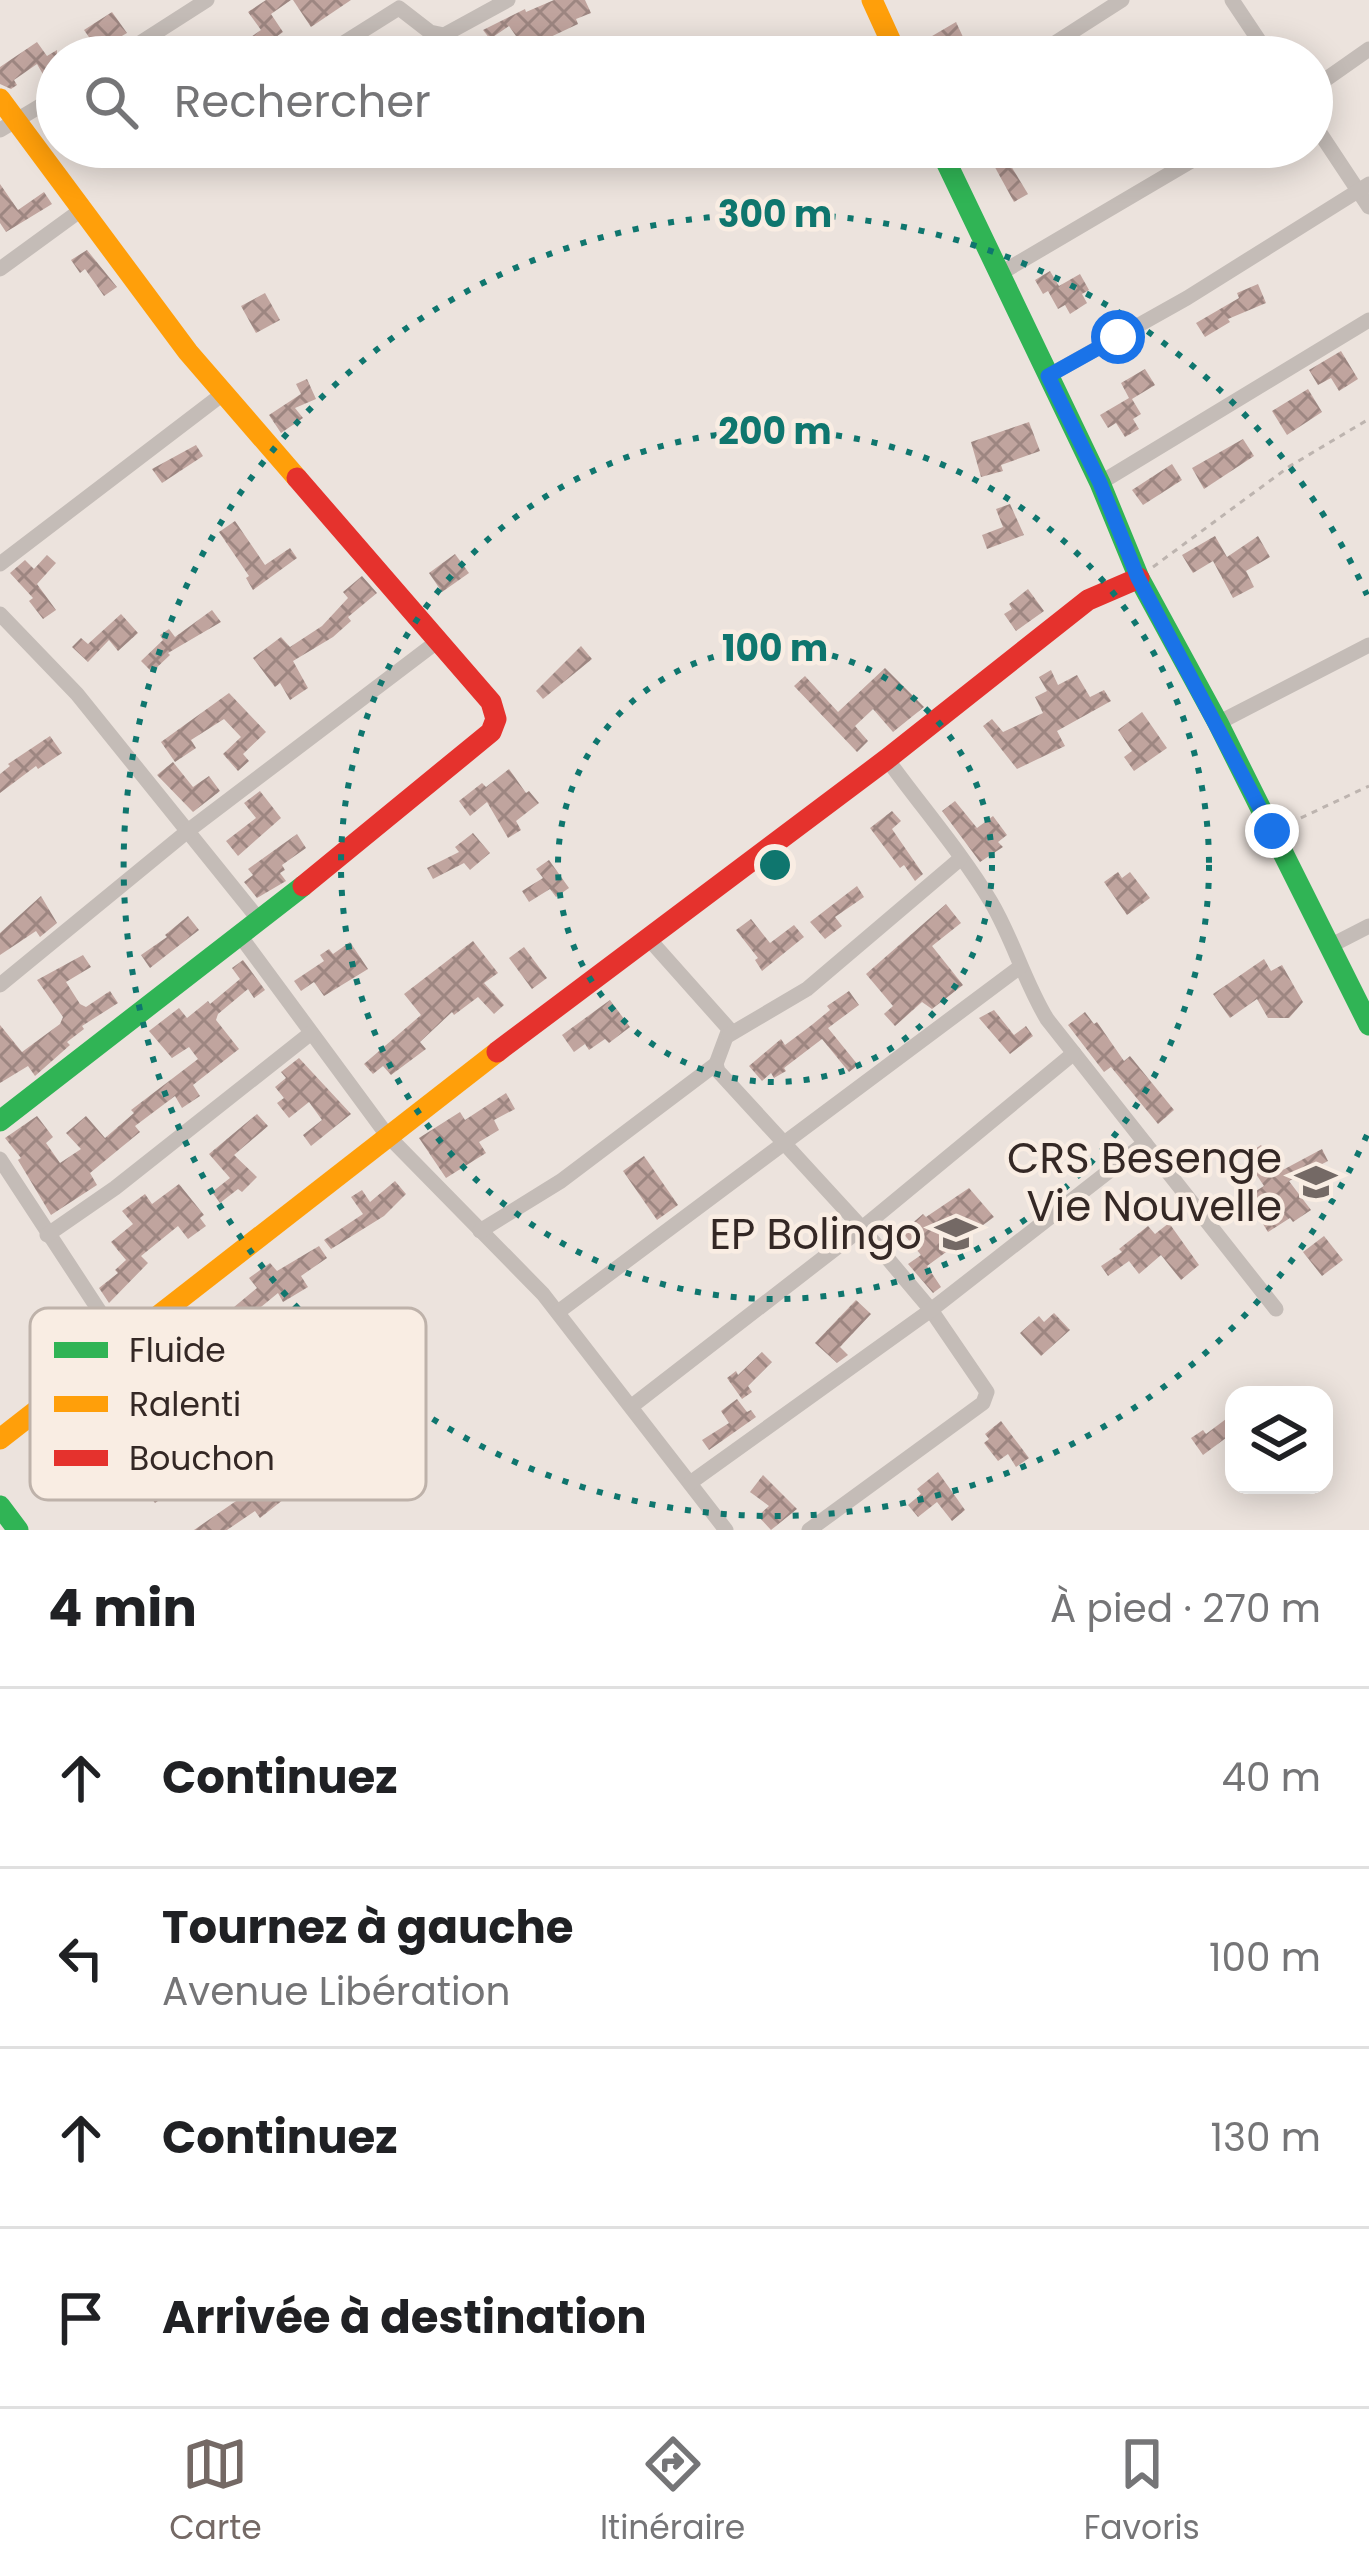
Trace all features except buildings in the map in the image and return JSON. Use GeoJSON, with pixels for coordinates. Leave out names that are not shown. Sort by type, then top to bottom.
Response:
{"type":"FeatureCollection","features":[{"type":"Feature","properties":{"kind":"street"},"geometry":{"type":"LineString","coordinates":[[150,36],[206,0]]}},
{"type":"Feature","properties":{"kind":"street"},"geometry":{"type":"LineString","coordinates":[[354,36],[399,8],[430,32],[444,35],[508,0]]}},
{"type":"Feature","properties":{"kind":"street"},"geometry":{"type":"LineString","coordinates":[[872,0],[888,36]]}},
{"type":"Feature","properties":{"kind":"street"},"geometry":{"type":"LineString","coordinates":[[1066,36],[1122,0]]}},
{"type":"Feature","properties":{"kind":"street"},"geometry":{"type":"LineString","coordinates":[[1232,0],[1256,36]]}},
{"type":"Feature","properties":{"kind":"street"},"geometry":{"type":"LineString","coordinates":[[1333,74],[1369,49]]}},
{"type":"Feature","properties":{"kind":"street"},"geometry":{"type":"LineString","coordinates":[[0,99],[7,126],[36,158]]}},
{"type":"Feature","properties":{"kind":"street"},"geometry":{"type":"LineString","coordinates":[[7,126],[36,109]]}},
{"type":"Feature","properties":{"kind":"street"},"geometry":{"type":"LineString","coordinates":[[1333,148],[1364,187],[1369,207]]}},
{"type":"Feature","properties":{"kind":"street"},"geometry":{"type":"LineString","coordinates":[[0,1121],[260,922],[491,732],[496,719],[491,702],[224,393],[44,168]]}},
{"type":"Feature","properties":{"kind":"street"},"geometry":{"type":"LineString","coordinates":[[949,168],[1100,483],[1138,578],[1218,723],[1369,1025]]}},
{"type":"Feature","properties":{"kind":"street"},"geometry":{"type":"LineString","coordinates":[[1001,273],[1179,168]]}},
{"type":"Feature","properties":{"kind":"street"},"geometry":{"type":"LineString","coordinates":[[1048,376],[1187,298],[1364,187]]}},
{"type":"Feature","properties":{"kind":"street"},"geometry":{"type":"LineString","coordinates":[[0,269],[82,210]]}},
{"type":"Feature","properties":{"kind":"street"},"geometry":{"type":"LineString","coordinates":[[1100,483],[1369,320]]}},
{"type":"Feature","properties":{"kind":"street"},"geometry":{"type":"LineString","coordinates":[[0,564],[224,393]]}},
{"type":"Feature","properties":{"kind":"street"},"geometry":{"type":"LineString","coordinates":[[167,1308],[1088,600],[1138,578]]}},
{"type":"Feature","properties":{"kind":"street"},"geometry":{"type":"LineString","coordinates":[[0,614],[77,694],[260,922]]}},
{"type":"Feature","properties":{"kind":"street"},"geometry":{"type":"LineString","coordinates":[[0,985],[189,830],[438,641]]}},
{"type":"Feature","properties":{"kind":"street"},"geometry":{"type":"LineString","coordinates":[[1218,723],[1369,644]]}},
{"type":"Feature","properties":{"kind":"street"},"geometry":{"type":"LineString","coordinates":[[887,759],[990,900],[1047,1019],[1276,1309]]}},
{"type":"Feature","properties":{"kind":"street"},"geometry":{"type":"LineString","coordinates":[[480,1231],[561,1181],[716,1064],[730,1036],[807,989],[960,859]]}},
{"type":"Feature","properties":{"kind":"street"},"geometry":{"type":"LineString","coordinates":[[1330,946],[1369,926]]}},
{"type":"Feature","properties":{"kind":"street"},"geometry":{"type":"LineString","coordinates":[[241,937],[387,1135],[558,1312],[726,1530]]}},
{"type":"Feature","properties":{"kind":"street"},"geometry":{"type":"LineString","coordinates":[[648,938],[723,1020],[730,1036]]}},
{"type":"Feature","properties":{"kind":"street"},"geometry":{"type":"LineString","coordinates":[[558,1312],[1020,967]]}},
{"type":"Feature","properties":{"kind":"street"},"geometry":{"type":"LineString","coordinates":[[47,1235],[115,1188],[311,1033]]}},
{"type":"Feature","properties":{"kind":"street"},"geometry":{"type":"LineString","coordinates":[[632,1406],[862,1228],[1074,1054]]}},
{"type":"Feature","properties":{"kind":"street"},"geometry":{"type":"LineString","coordinates":[[716,1064],[931,1310],[987,1392],[983,1403],[808,1530]]}},
{"type":"Feature","properties":{"kind":"street"},"geometry":{"type":"LineString","coordinates":[[690,1483],[931,1310],[1145,1143]]}},
{"type":"Feature","properties":{"kind":"street"},"geometry":{"type":"LineString","coordinates":[[0,1159],[97,1308]]}},
{"type":"Feature","properties":{"kind":"street"},"geometry":{"type":"LineString","coordinates":[[0,1439],[30,1415]]}},
{"type":"Feature","properties":{"kind":"street"},"geometry":{"type":"LineString","coordinates":[[0,1506],[18,1530]]}},
{"type":"Feature","properties":{"kind":"path"},"geometry":{"type":"LineString","coordinates":[[1138,578],[1291,466],[1369,419]]}},
{"type":"Feature","properties":{"kind":"path"},"geometry":{"type":"LineString","coordinates":[[1272,831],[1369,786]]}},
{"type":"Feature","properties":{"kind":"traffic: fast"},"geometry":{"type":"LineString","coordinates":[[949,168],[1100,483],[1139,578],[1218,723],[1369,1025]]}},
{"type":"Feature","properties":{"kind":"traffic: fast"},"geometry":{"type":"LineString","coordinates":[[0,1121],[303,886]]}},
{"type":"Feature","properties":{"kind":"traffic: fast"},"geometry":{"type":"LineString","coordinates":[[0,1506],[18,1530]]}},
{"type":"Feature","properties":{"kind":"traffic: slow"},"geometry":{"type":"LineString","coordinates":[[872,0],[888,36]]}},
{"type":"Feature","properties":{"kind":"traffic: slow"},"geometry":{"type":"LineString","coordinates":[[0,99],[36,147]]}},
{"type":"Feature","properties":{"kind":"traffic: slow"},"geometry":{"type":"LineString","coordinates":[[51,168],[188,352],[297,478]]}},
{"type":"Feature","properties":{"kind":"traffic: slow"},"geometry":{"type":"LineString","coordinates":[[168,1308],[497,1052]]}},
{"type":"Feature","properties":{"kind":"traffic: slow"},"geometry":{"type":"LineString","coordinates":[[0,1439],[30,1416]]}},
{"type":"Feature","properties":{"kind":"traffic: jam"},"geometry":{"type":"LineString","coordinates":[[297,478],[491,702],[496,719],[491,732],[303,886]]}},
{"type":"Feature","properties":{"kind":"traffic: jam"},"geometry":{"type":"LineString","coordinates":[[497,1052],[887,759],[1088,600],[1139,578]]}},
{"type":"Feature","properties":{"kind":"place","name":"CRS Besenge Vie Nouvelle"},"geometry":{"type":"Point","coordinates":[1316,1182]}},
{"type":"Feature","properties":{"kind":"place","name":"EP Bolingo"},"geometry":{"type":"Point","coordinates":[956,1234]}},
{"type":"Feature","properties":{"kind":"route"},"geometry":{"type":"LineString","coordinates":[[1118,337],[1048,376],[1100,483],[1138,578],[1272,831]]}}]}
